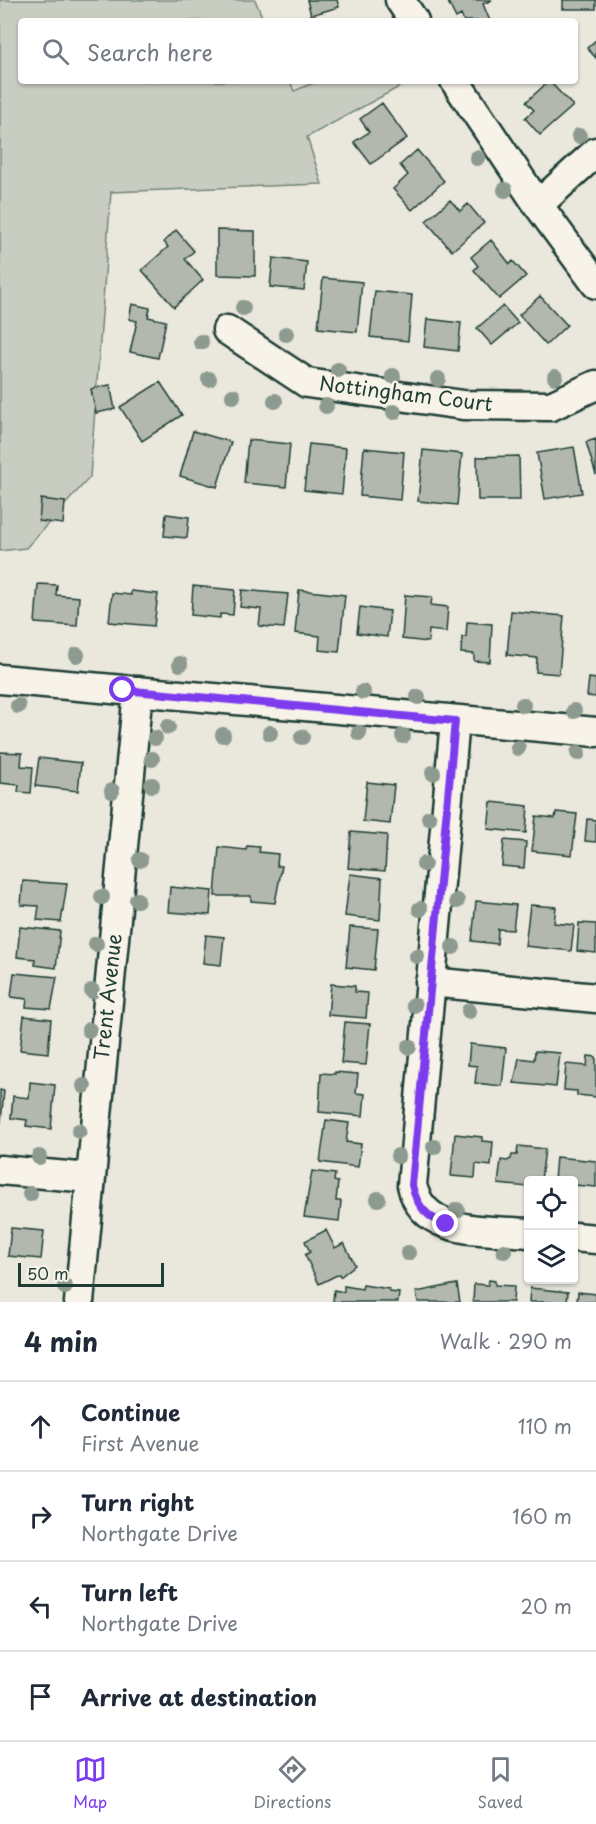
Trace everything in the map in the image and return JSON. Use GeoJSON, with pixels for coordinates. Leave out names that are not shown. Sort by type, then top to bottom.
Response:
{"type":"FeatureCollection","features":[{"type":"Feature","properties":{"kind":"street"},"geometry":{"type":"LineString","coordinates":[[400,0],[412,18]]}},
{"type":"Feature","properties":{"kind":"street"},"geometry":{"type":"LineString","coordinates":[[456,84],[538,205],[596,284]]}},
{"type":"Feature","properties":{"kind":"street"},"geometry":{"type":"LineString","coordinates":[[538,205],[596,152]]}},
{"type":"Feature","properties":{"kind":"street","name":"Nottingham Court"},"geometry":{"type":"LineString","coordinates":[[227,330],[307,383],[463,405],[540,406],[551,406],[596,385]]}},
{"type":"Feature","properties":{"kind":"street"},"geometry":{"type":"LineString","coordinates":[[0,679],[596,732]]}},
{"type":"Feature","properties":{"kind":"street","name":"Trent Avenue"},"geometry":{"type":"LineString","coordinates":[[79,1302],[138,691]]}},
{"type":"Feature","properties":{"kind":"street"},"geometry":{"type":"LineString","coordinates":[[455,721],[412,1174],[416,1200],[431,1218],[446,1224],[524,1233]]}},
{"type":"Feature","properties":{"kind":"street"},"geometry":{"type":"LineString","coordinates":[[430,982],[596,998]]}},
{"type":"Feature","properties":{"kind":"street"},"geometry":{"type":"LineString","coordinates":[[0,1170],[90,1178]]}},
{"type":"Feature","properties":{"kind":"street"},"geometry":{"type":"LineString","coordinates":[[578,1237],[596,1239]]}},
{"type":"Feature","properties":{"kind":"shaded area"},"geometry":{"type":"Polygon","coordinates":[[[0,0],[255,0],[263,18],[18,18],[18,84],[291,84],[294,91],[311,84],[404,84],[307,137],[322,184],[111,192],[90,477],[26,548],[0,551],[0,0]]]}},
{"type":"Feature","properties":{"kind":"building"},"geometry":{"type":"Polygon","coordinates":[[[307,0],[337,0],[339,7],[311,15],[307,0]]]}},
{"type":"Feature","properties":{"kind":"building"},"geometry":{"type":"Polygon","coordinates":[[[447,0],[492,0],[483,4],[489,18],[462,18],[461,15],[456,18],[447,0]]]}},
{"type":"Feature","properties":{"kind":"building"},"geometry":{"type":"Polygon","coordinates":[[[563,0],[596,0],[596,9],[563,9],[563,0]]]}},
{"type":"Feature","properties":{"kind":"building"},"geometry":{"type":"Polygon","coordinates":[[[596,40],[596,58],[587,48],[596,40]]]}},
{"type":"Feature","properties":{"kind":"building"},"geometry":{"type":"Polygon","coordinates":[[[546,84],[552,84],[573,106],[540,135],[525,118],[534,110],[526,102],[546,84]]]}},
{"type":"Feature","properties":{"kind":"building"},"geometry":{"type":"Polygon","coordinates":[[[382,103],[407,138],[371,164],[354,142],[369,132],[360,119],[382,103]]]}},
{"type":"Feature","properties":{"kind":"building"},"geometry":{"type":"Polygon","coordinates":[[[417,150],[444,181],[412,210],[393,189],[408,175],[400,165],[417,150]]]}},
{"type":"Feature","properties":{"kind":"building"},"geometry":{"type":"Polygon","coordinates":[[[450,200],[460,211],[468,204],[484,223],[452,251],[426,221],[450,200]]]}},
{"type":"Feature","properties":{"kind":"building"},"geometry":{"type":"Polygon","coordinates":[[[176,230],[194,251],[185,259],[203,280],[174,307],[142,270],[168,247],[164,242],[176,230]]]}},
{"type":"Feature","properties":{"kind":"building"},"geometry":{"type":"Polygon","coordinates":[[[217,230],[255,231],[255,276],[217,275],[217,230]]]}},
{"type":"Feature","properties":{"kind":"building"},"geometry":{"type":"Polygon","coordinates":[[[491,240],[510,264],[513,261],[526,276],[499,299],[474,270],[478,266],[471,257],[491,240]]]}},
{"type":"Feature","properties":{"kind":"building"},"geometry":{"type":"Polygon","coordinates":[[[273,258],[307,262],[304,290],[270,287],[273,258]]]}},
{"type":"Feature","properties":{"kind":"building"},"geometry":{"type":"Polygon","coordinates":[[[323,278],[362,282],[357,332],[318,328],[323,278]]]}},
{"type":"Feature","properties":{"kind":"building"},"geometry":{"type":"Polygon","coordinates":[[[375,291],[412,295],[408,341],[370,337],[375,291]]]}},
{"type":"Feature","properties":{"kind":"building"},"geometry":{"type":"Polygon","coordinates":[[[540,296],[567,325],[546,345],[519,315],[540,296]]]}},
{"type":"Feature","properties":{"kind":"building"},"geometry":{"type":"Polygon","coordinates":[[[132,304],[150,308],[148,317],[166,321],[158,358],[130,352],[137,321],[129,319],[132,304]]]}},
{"type":"Feature","properties":{"kind":"building"},"geometry":{"type":"Polygon","coordinates":[[[503,306],[518,323],[492,345],[477,328],[503,306]]]}},
{"type":"Feature","properties":{"kind":"building"},"geometry":{"type":"Polygon","coordinates":[[[427,319],[461,323],[458,351],[424,347],[427,319]]]}},
{"type":"Feature","properties":{"kind":"building"},"geometry":{"type":"Polygon","coordinates":[[[160,382],[182,415],[142,441],[120,407],[160,382]]]}},
{"type":"Feature","properties":{"kind":"building"},"geometry":{"type":"Polygon","coordinates":[[[110,385],[115,409],[96,413],[91,389],[110,385]]]}},
{"type":"Feature","properties":{"kind":"building"},"geometry":{"type":"Polygon","coordinates":[[[193,431],[231,442],[217,487],[180,476],[193,431]]]}},
{"type":"Feature","properties":{"kind":"building"},"geometry":{"type":"Polygon","coordinates":[[[596,439],[596,475],[586,442],[596,439]]]}},
{"type":"Feature","properties":{"kind":"building"},"geometry":{"type":"Polygon","coordinates":[[[248,440],[290,444],[286,487],[244,483],[248,440]]]}},
{"type":"Feature","properties":{"kind":"building"},"geometry":{"type":"Polygon","coordinates":[[[309,444],[346,448],[342,494],[304,490],[309,444]]]}},
{"type":"Feature","properties":{"kind":"building"},"geometry":{"type":"Polygon","coordinates":[[[574,447],[582,493],[545,499],[537,453],[574,447]]]}},
{"type":"Feature","properties":{"kind":"building"},"geometry":{"type":"Polygon","coordinates":[[[364,448],[404,452],[400,500],[360,496],[364,448]]]}},
{"type":"Feature","properties":{"kind":"building"},"geometry":{"type":"Polygon","coordinates":[[[423,450],[462,454],[457,505],[418,501],[423,450]]]}},
{"type":"Feature","properties":{"kind":"building"},"geometry":{"type":"Polygon","coordinates":[[[519,456],[520,500],[478,500],[477,457],[519,456]]]}},
{"type":"Feature","properties":{"kind":"building"},"geometry":{"type":"Polygon","coordinates":[[[41,499],[65,502],[63,524],[39,521],[41,499]]]}},
{"type":"Feature","properties":{"kind":"building"},"geometry":{"type":"Polygon","coordinates":[[[166,514],[189,517],[187,538],[164,536],[166,514]]]}},
{"type":"Feature","properties":{"kind":"building"},"geometry":{"type":"Polygon","coordinates":[[[38,584],[57,585],[56,595],[79,597],[77,626],[35,623],[38,584]]]}},
{"type":"Feature","properties":{"kind":"building"},"geometry":{"type":"Polygon","coordinates":[[[193,586],[235,590],[233,615],[220,614],[220,618],[191,615],[193,586]]]}},
{"type":"Feature","properties":{"kind":"building"},"geometry":{"type":"Polygon","coordinates":[[[242,590],[288,594],[284,628],[259,626],[261,609],[240,607],[242,590]]]}},
{"type":"Feature","properties":{"kind":"building"},"geometry":{"type":"Polygon","coordinates":[[[299,590],[345,595],[339,652],[319,650],[320,636],[295,633],[299,590]]]}},
{"type":"Feature","properties":{"kind":"building"},"geometry":{"type":"Polygon","coordinates":[[[131,591],[158,594],[154,626],[109,622],[112,593],[131,595],[131,591]]]}},
{"type":"Feature","properties":{"kind":"building"},"geometry":{"type":"Polygon","coordinates":[[[405,595],[432,597],[431,605],[448,607],[446,632],[429,630],[428,642],[402,639],[405,595]]]}},
{"type":"Feature","properties":{"kind":"building"},"geometry":{"type":"Polygon","coordinates":[[[360,607],[390,611],[387,637],[357,633],[360,607]]]}},
{"type":"Feature","properties":{"kind":"building"},"geometry":{"type":"Polygon","coordinates":[[[511,611],[564,616],[559,674],[536,672],[537,658],[507,655],[511,611]]]}},
{"type":"Feature","properties":{"kind":"building"},"geometry":{"type":"Polygon","coordinates":[[[467,622],[492,624],[490,662],[474,661],[474,654],[461,653],[462,637],[466,637],[467,622]]]}},
{"type":"Feature","properties":{"kind":"building"},"geometry":{"type":"Polygon","coordinates":[[[589,678],[596,679],[596,697],[587,696],[589,678]]]}},
{"type":"Feature","properties":{"kind":"building"},"geometry":{"type":"Polygon","coordinates":[[[0,752],[22,753],[21,766],[33,767],[31,793],[18,792],[19,785],[0,783],[0,752]]]}},
{"type":"Feature","properties":{"kind":"building"},"geometry":{"type":"Polygon","coordinates":[[[39,758],[81,763],[78,791],[35,786],[39,758]]]}},
{"type":"Feature","properties":{"kind":"building"},"geometry":{"type":"Polygon","coordinates":[[[367,782],[394,785],[390,824],[363,821],[367,782]]]}},
{"type":"Feature","properties":{"kind":"building"},"geometry":{"type":"Polygon","coordinates":[[[491,802],[528,806],[526,833],[488,829],[491,802]]]}},
{"type":"Feature","properties":{"kind":"building"},"geometry":{"type":"Polygon","coordinates":[[[556,812],[577,814],[572,855],[532,851],[536,816],[555,818],[556,812]]]}},
{"type":"Feature","properties":{"kind":"building"},"geometry":{"type":"Polygon","coordinates":[[[587,819],[596,820],[596,842],[585,841],[587,819]]]}},
{"type":"Feature","properties":{"kind":"building"},"geometry":{"type":"Polygon","coordinates":[[[351,832],[387,835],[385,871],[348,868],[351,832]]]}},
{"type":"Feature","properties":{"kind":"building"},"geometry":{"type":"Polygon","coordinates":[[[504,840],[526,842],[524,868],[502,866],[504,840]]]}},
{"type":"Feature","properties":{"kind":"building"},"geometry":{"type":"Polygon","coordinates":[[[247,846],[260,847],[259,852],[278,854],[277,866],[282,866],[275,903],[251,901],[251,896],[215,896],[219,847],[246,850],[247,846]]]}},
{"type":"Feature","properties":{"kind":"building"},"geometry":{"type":"Polygon","coordinates":[[[350,874],[382,878],[380,920],[345,916],[350,874]]]}},
{"type":"Feature","properties":{"kind":"building"},"geometry":{"type":"Polygon","coordinates":[[[23,881],[67,884],[61,922],[37,920],[39,906],[21,905],[23,881]]]}},
{"type":"Feature","properties":{"kind":"building"},"geometry":{"type":"Polygon","coordinates":[[[170,887],[212,891],[210,915],[168,912],[170,887]]]}},
{"type":"Feature","properties":{"kind":"building"},"geometry":{"type":"Polygon","coordinates":[[[476,901],[516,905],[513,930],[498,929],[497,944],[472,941],[476,901]]]}},
{"type":"Feature","properties":{"kind":"building"},"geometry":{"type":"Polygon","coordinates":[[[530,905],[556,907],[554,923],[574,925],[571,951],[525,946],[530,905]]]}},
{"type":"Feature","properties":{"kind":"building"},"geometry":{"type":"Polygon","coordinates":[[[579,923],[596,924],[596,953],[577,951],[579,923]]]}},
{"type":"Feature","properties":{"kind":"building"},"geometry":{"type":"Polygon","coordinates":[[[20,927],[60,931],[56,968],[35,965],[35,959],[17,957],[20,927]]]}},
{"type":"Feature","properties":{"kind":"building"},"geometry":{"type":"Polygon","coordinates":[[[350,927],[378,929],[374,970],[346,967],[350,927]]]}},
{"type":"Feature","properties":{"kind":"building"},"geometry":{"type":"Polygon","coordinates":[[[206,935],[224,937],[221,965],[203,963],[206,935]]]}},
{"type":"Feature","properties":{"kind":"building"},"geometry":{"type":"Polygon","coordinates":[[[14,973],[57,977],[51,1009],[26,1007],[27,999],[11,997],[14,973]]]}},
{"type":"Feature","properties":{"kind":"building"},"geometry":{"type":"Polygon","coordinates":[[[331,984],[355,986],[355,992],[368,993],[366,1018],[328,1015],[331,984]]]}},
{"type":"Feature","properties":{"kind":"building"},"geometry":{"type":"Polygon","coordinates":[[[24,1016],[51,1019],[48,1053],[20,1050],[24,1016]]]}},
{"type":"Feature","properties":{"kind":"building"},"geometry":{"type":"Polygon","coordinates":[[[345,1022],[370,1024],[366,1065],[341,1063],[345,1022]]]}},
{"type":"Feature","properties":{"kind":"building"},"geometry":{"type":"Polygon","coordinates":[[[470,1044],[506,1048],[502,1086],[475,1083],[477,1066],[468,1065],[470,1044]]]}},
{"type":"Feature","properties":{"kind":"building"},"geometry":{"type":"Polygon","coordinates":[[[535,1051],[560,1053],[556,1087],[514,1083],[519,1058],[534,1060],[535,1051]]]}},
{"type":"Feature","properties":{"kind":"building"},"geometry":{"type":"Polygon","coordinates":[[[588,1056],[596,1057],[596,1097],[577,1095],[577,1091],[564,1090],[566,1064],[587,1066],[588,1056]]]}},
{"type":"Feature","properties":{"kind":"building"},"geometry":{"type":"Polygon","coordinates":[[[335,1072],[358,1074],[356,1093],[365,1094],[363,1116],[319,1112],[321,1073],[335,1074],[335,1072]]]}},
{"type":"Feature","properties":{"kind":"building"},"geometry":{"type":"Polygon","coordinates":[[[30,1082],[55,1085],[51,1129],[26,1126],[27,1120],[11,1118],[13,1096],[29,1098],[30,1082]]]}},
{"type":"Feature","properties":{"kind":"building"},"geometry":{"type":"Polygon","coordinates":[[[0,1090],[4,1091],[1,1121],[0,1120],[0,1090]]]}},
{"type":"Feature","properties":{"kind":"building"},"geometry":{"type":"Polygon","coordinates":[[[326,1120],[349,1123],[346,1142],[361,1144],[358,1167],[320,1162],[326,1120]]]}},
{"type":"Feature","properties":{"kind":"building"},"geometry":{"type":"Polygon","coordinates":[[[455,1134],[482,1137],[482,1141],[493,1142],[491,1166],[476,1164],[475,1178],[451,1176],[455,1134]]]}},
{"type":"Feature","properties":{"kind":"building"},"geometry":{"type":"Polygon","coordinates":[[[518,1146],[545,1149],[542,1176],[524,1176],[524,1187],[498,1184],[501,1160],[507,1161],[512,1155],[517,1155],[518,1146]]]}},
{"type":"Feature","properties":{"kind":"building"},"geometry":{"type":"Polygon","coordinates":[[[556,1157],[596,1161],[596,1187],[578,1185],[578,1176],[554,1176],[556,1157]]]}},
{"type":"Feature","properties":{"kind":"building"},"geometry":{"type":"Polygon","coordinates":[[[312,1171],[335,1174],[334,1181],[338,1182],[336,1201],[341,1201],[339,1221],[304,1217],[312,1171]]]}},
{"type":"Feature","properties":{"kind":"building"},"geometry":{"type":"Polygon","coordinates":[[[11,1228],[44,1231],[41,1259],[8,1256],[11,1228]]]}},
{"type":"Feature","properties":{"kind":"building"},"geometry":{"type":"Polygon","coordinates":[[[326,1230],[335,1248],[344,1243],[355,1265],[340,1277],[339,1274],[319,1284],[305,1255],[310,1252],[305,1241],[326,1230]]]}},
{"type":"Feature","properties":{"kind":"building"},"geometry":{"type":"Polygon","coordinates":[[[489,1280],[495,1281],[495,1285],[514,1286],[513,1302],[473,1302],[474,1284],[488,1285],[489,1280]]]}},
{"type":"Feature","properties":{"kind":"building"},"geometry":{"type":"Polygon","coordinates":[[[457,1284],[460,1302],[418,1302],[416,1292],[457,1284]]]}},
{"type":"Feature","properties":{"kind":"building"},"geometry":{"type":"Polygon","coordinates":[[[363,1285],[399,1293],[398,1302],[333,1302],[334,1290],[344,1292],[344,1286],[362,1289],[363,1285]]]}},
{"type":"Feature","properties":{"kind":"building"},"geometry":{"type":"Polygon","coordinates":[[[530,1288],[568,1292],[567,1302],[529,1302],[530,1288]]]}},
{"type":"Feature","properties":{"kind":"building"},"geometry":{"type":"Polygon","coordinates":[[[578,1292],[596,1294],[596,1302],[577,1302],[578,1292]]]}},
{"type":"Feature","properties":{"kind":"route"},"geometry":{"type":"LineString","coordinates":[[123,690],[455,721],[412,1185],[416,1200],[422,1209],[431,1218],[446,1224]]}}]}
